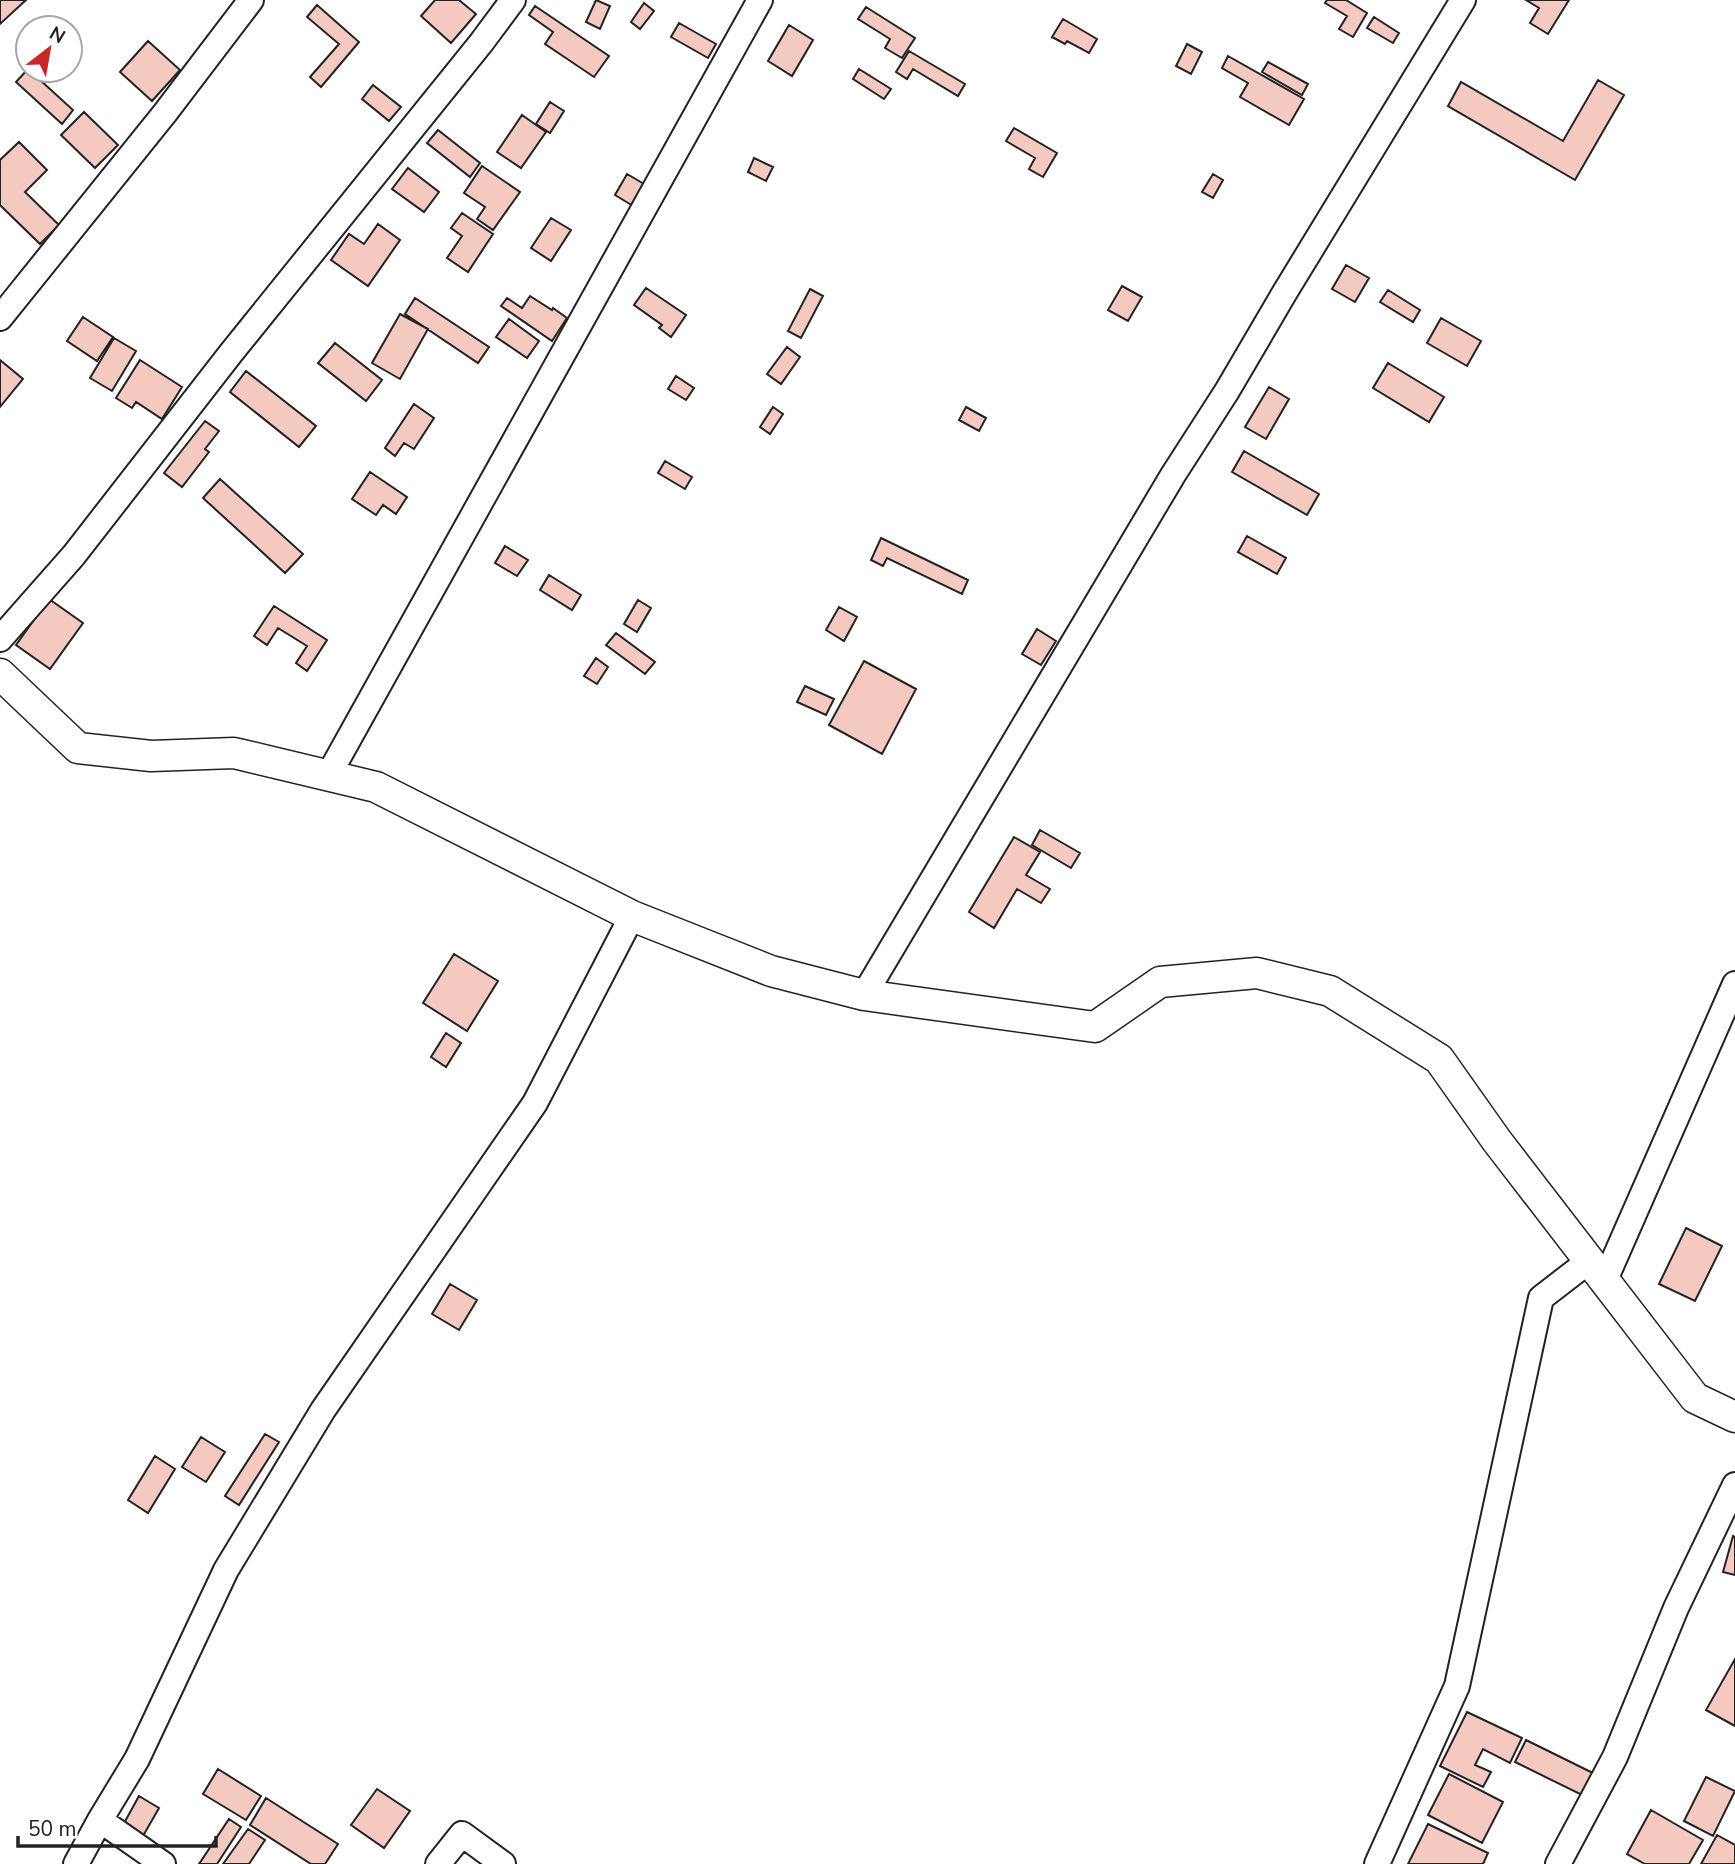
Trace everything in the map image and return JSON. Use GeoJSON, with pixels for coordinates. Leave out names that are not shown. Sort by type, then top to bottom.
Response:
{"type":"FeatureCollection","features":[{"type":"Feature","properties":{"kind":"street"},"geometry":{"type":"LineString","coordinates":[[0,318],[165,113],[251,0]]}},
{"type":"Feature","properties":{"kind":"street"},"geometry":{"type":"LineString","coordinates":[[0,639],[74,555],[231,353],[513,0]]}},
{"type":"Feature","properties":{"kind":"street"},"geometry":{"type":"LineString","coordinates":[[328,776],[760,0]]}},
{"type":"Feature","properties":{"kind":"street"},"geometry":{"type":"LineString","coordinates":[[863,995],[1173,475],[1227,391],[1463,0]]}},
{"type":"Feature","properties":{"kind":"street"},"geometry":{"type":"LineString","coordinates":[[0,674],[78,748],[151,756],[234,753],[376,787],[632,915],[771,971],[863,995],[1095,1027],[1160,982],[1257,973],[1330,991],[1439,1059],[1497,1141],[1695,1398],[1735,1417]]}},
{"type":"Feature","properties":{"kind":"street"},"geometry":{"type":"LineString","coordinates":[[76,1864],[137,1759],[226,1570],[323,1410],[535,1103],[632,915]]}},
{"type":"Feature","properties":{"kind":"street"},"geometry":{"type":"LineString","coordinates":[[1377,1864],[1457,1686],[1541,1298],[1597,1270],[1735,984]]}},
{"type":"Feature","properties":{"kind":"street"},"geometry":{"type":"LineString","coordinates":[[1558,1864],[1615,1757],[1676,1608],[1735,1485]]}},
{"type":"Feature","properties":{"kind":"street"},"geometry":{"type":"LineString","coordinates":[[100,1820],[163,1864]]}},
{"type":"Feature","properties":{"kind":"street"},"geometry":{"type":"LineString","coordinates":[[438,1864],[462,1834],[503,1864]]}},
{"type":"Feature","properties":{"kind":"building"},"geometry":{"type":"Polygon","coordinates":[[[0,0],[26,0],[0,24],[0,0]]]}},
{"type":"Feature","properties":{"kind":"building"},"geometry":{"type":"Polygon","coordinates":[[[435,0],[459,0],[476,14],[451,43],[421,16],[435,0]]]}},
{"type":"Feature","properties":{"kind":"building"},"geometry":{"type":"Polygon","coordinates":[[[596,0],[610,6],[600,29],[586,22],[596,0]]]}},
{"type":"Feature","properties":{"kind":"building"},"geometry":{"type":"Polygon","coordinates":[[[1327,0],[1346,0],[1367,13],[1353,37],[1339,29],[1347,16],[1325,3],[1327,0]]]}},
{"type":"Feature","properties":{"kind":"building"},"geometry":{"type":"Polygon","coordinates":[[[1526,0],[1569,0],[1548,34],[1530,23],[1539,8],[1526,0]]]}},
{"type":"Feature","properties":{"kind":"building"},"geometry":{"type":"Polygon","coordinates":[[[644,3],[654,11],[640,29],[631,22],[644,3]]]}},
{"type":"Feature","properties":{"kind":"building"},"geometry":{"type":"Polygon","coordinates":[[[317,5],[359,42],[321,87],[310,77],[339,44],[307,17],[317,5]]]}},
{"type":"Feature","properties":{"kind":"building"},"geometry":{"type":"Polygon","coordinates":[[[535,6],[609,56],[594,77],[545,44],[553,32],[529,15],[535,6]]]}},
{"type":"Feature","properties":{"kind":"building"},"geometry":{"type":"Polygon","coordinates":[[[866,7],[915,38],[902,58],[885,48],[890,39],[858,19],[866,7]]]}},
{"type":"Feature","properties":{"kind":"building"},"geometry":{"type":"Polygon","coordinates":[[[1374,17],[1399,33],[1393,43],[1367,28],[1374,17]]]}},
{"type":"Feature","properties":{"kind":"building"},"geometry":{"type":"Polygon","coordinates":[[[1063,19],[1097,39],[1089,53],[1067,41],[1065,44],[1052,37],[1063,19]]]}},
{"type":"Feature","properties":{"kind":"building"},"geometry":{"type":"Polygon","coordinates":[[[679,23],[716,44],[708,58],[671,37],[679,23]]]}},
{"type":"Feature","properties":{"kind":"building"},"geometry":{"type":"Polygon","coordinates":[[[789,25],[813,40],[792,76],[768,61],[789,25]]]}},
{"type":"Feature","properties":{"kind":"building"},"geometry":{"type":"Polygon","coordinates":[[[148,41],[180,70],[152,101],[120,72],[148,41]]]}},
{"type":"Feature","properties":{"kind":"building"},"geometry":{"type":"Polygon","coordinates":[[[1187,44],[1202,52],[1191,74],[1176,66],[1187,44]]]}},
{"type":"Feature","properties":{"kind":"building"},"geometry":{"type":"Polygon","coordinates":[[[909,51],[965,84],[958,96],[913,69],[907,79],[896,72],[909,51]]]}},
{"type":"Feature","properties":{"kind":"building"},"geometry":{"type":"Polygon","coordinates":[[[1228,56],[1304,99],[1289,125],[1240,97],[1248,83],[1222,68],[1228,56]]]}},
{"type":"Feature","properties":{"kind":"building"},"geometry":{"type":"Polygon","coordinates":[[[1268,62],[1308,84],[1302,95],[1262,72],[1268,62]]]}},
{"type":"Feature","properties":{"kind":"building"},"geometry":{"type":"Polygon","coordinates":[[[859,69],[891,89],[884,99],[853,79],[859,69]]]}},
{"type":"Feature","properties":{"kind":"building"},"geometry":{"type":"Polygon","coordinates":[[[1598,80],[1624,95],[1575,180],[1448,106],[1461,82],[1563,141],[1598,80]]]}},
{"type":"Feature","properties":{"kind":"building"},"geometry":{"type":"Polygon","coordinates":[[[18,84],[44,84],[73,110],[62,124],[18,84]]]}},
{"type":"Feature","properties":{"kind":"building"},"geometry":{"type":"Polygon","coordinates":[[[373,85],[401,107],[389,121],[362,99],[373,85]]]}},
{"type":"Feature","properties":{"kind":"building"},"geometry":{"type":"Polygon","coordinates":[[[550,102],[564,111],[550,133],[536,124],[550,102]]]}},
{"type":"Feature","properties":{"kind":"building"},"geometry":{"type":"Polygon","coordinates":[[[84,112],[118,145],[95,168],[61,135],[84,112]]]}},
{"type":"Feature","properties":{"kind":"building"},"geometry":{"type":"Polygon","coordinates":[[[522,115],[546,132],[521,168],[497,152],[522,115]]]}},
{"type":"Feature","properties":{"kind":"building"},"geometry":{"type":"Polygon","coordinates":[[[1014,128],[1057,153],[1043,177],[1029,169],[1035,158],[1006,141],[1014,128]]]}},
{"type":"Feature","properties":{"kind":"building"},"geometry":{"type":"Polygon","coordinates":[[[438,130],[480,163],[470,177],[427,143],[438,130]]]}},
{"type":"Feature","properties":{"kind":"building"},"geometry":{"type":"Polygon","coordinates":[[[19,142],[47,170],[25,192],[59,225],[40,244],[0,205],[0,160],[19,142]]]}},
{"type":"Feature","properties":{"kind":"building"},"geometry":{"type":"Polygon","coordinates":[[[754,158],[773,167],[766,181],[748,172],[754,158]]]}},
{"type":"Feature","properties":{"kind":"building"},"geometry":{"type":"Polygon","coordinates":[[[482,166],[520,192],[493,230],[477,219],[485,207],[464,193],[482,166]]]}},
{"type":"Feature","properties":{"kind":"building"},"geometry":{"type":"Polygon","coordinates":[[[408,168],[439,192],[424,212],[392,189],[408,168]]]}},
{"type":"Feature","properties":{"kind":"building"},"geometry":{"type":"Polygon","coordinates":[[[627,174],[651,188],[638,209],[615,195],[627,174]]]}},
{"type":"Feature","properties":{"kind":"building"},"geometry":{"type":"Polygon","coordinates":[[[1213,174],[1223,180],[1213,198],[1202,192],[1213,174]]]}},
{"type":"Feature","properties":{"kind":"building"},"geometry":{"type":"Polygon","coordinates":[[[462,213],[493,234],[468,272],[447,258],[462,236],[451,228],[462,213]]]}},
{"type":"Feature","properties":{"kind":"building"},"geometry":{"type":"Polygon","coordinates":[[[551,218],[571,230],[551,261],[531,248],[551,218]]]}},
{"type":"Feature","properties":{"kind":"building"},"geometry":{"type":"Polygon","coordinates":[[[378,224],[400,240],[368,286],[331,260],[349,234],[364,244],[378,224]]]}},
{"type":"Feature","properties":{"kind":"building"},"geometry":{"type":"Polygon","coordinates":[[[1346,265],[1369,278],[1355,302],[1332,289],[1346,265]]]}},
{"type":"Feature","properties":{"kind":"building"},"geometry":{"type":"Polygon","coordinates":[[[1122,286],[1142,297],[1128,321],[1108,310],[1122,286]]]}},
{"type":"Feature","properties":{"kind":"building"},"geometry":{"type":"Polygon","coordinates":[[[646,288],[686,315],[671,337],[659,328],[662,325],[634,305],[646,288]]]}},
{"type":"Feature","properties":{"kind":"building"},"geometry":{"type":"Polygon","coordinates":[[[810,289],[823,296],[801,338],[788,331],[810,289]]]}},
{"type":"Feature","properties":{"kind":"building"},"geometry":{"type":"Polygon","coordinates":[[[1388,290],[1420,310],[1413,322],[1380,302],[1388,290]]]}},
{"type":"Feature","properties":{"kind":"building"},"geometry":{"type":"Polygon","coordinates":[[[530,296],[567,318],[552,341],[501,306],[507,298],[522,308],[530,296]]]}},
{"type":"Feature","properties":{"kind":"building"},"geometry":{"type":"Polygon","coordinates":[[[415,298],[489,347],[478,363],[405,314],[415,298]]]}},
{"type":"Feature","properties":{"kind":"building"},"geometry":{"type":"Polygon","coordinates":[[[400,314],[428,329],[400,379],[372,363],[400,314]]]}},
{"type":"Feature","properties":{"kind":"building"},"geometry":{"type":"Polygon","coordinates":[[[83,317],[113,337],[97,361],[67,341],[83,317]]]}},
{"type":"Feature","properties":{"kind":"building"},"geometry":{"type":"Polygon","coordinates":[[[1441,318],[1481,341],[1467,366],[1427,343],[1441,318]]]}},
{"type":"Feature","properties":{"kind":"building"},"geometry":{"type":"Polygon","coordinates":[[[509,319],[539,341],[527,358],[496,337],[509,319]]]}},
{"type":"Feature","properties":{"kind":"building"},"geometry":{"type":"Polygon","coordinates":[[[114,338],[136,351],[112,391],[90,378],[114,338]]]}},
{"type":"Feature","properties":{"kind":"building"},"geometry":{"type":"Polygon","coordinates":[[[335,343],[382,380],[366,401],[318,363],[335,343]]]}},
{"type":"Feature","properties":{"kind":"building"},"geometry":{"type":"Polygon","coordinates":[[[787,347],[800,357],[781,384],[767,374],[787,347]]]}},
{"type":"Feature","properties":{"kind":"building"},"geometry":{"type":"Polygon","coordinates":[[[0,360],[23,379],[0,407],[0,360]]]}},
{"type":"Feature","properties":{"kind":"building"},"geometry":{"type":"Polygon","coordinates":[[[140,360],[182,387],[162,419],[136,402],[132,408],[116,398],[140,360]]]}},
{"type":"Feature","properties":{"kind":"building"},"geometry":{"type":"Polygon","coordinates":[[[1388,363],[1444,397],[1429,422],[1373,388],[1388,363]]]}},
{"type":"Feature","properties":{"kind":"building"},"geometry":{"type":"Polygon","coordinates":[[[246,371],[316,426],[299,447],[230,392],[246,371]]]}},
{"type":"Feature","properties":{"kind":"building"},"geometry":{"type":"Polygon","coordinates":[[[676,376],[694,388],[686,400],[668,389],[676,376]]]}},
{"type":"Feature","properties":{"kind":"building"},"geometry":{"type":"Polygon","coordinates":[[[1269,387],[1289,399],[1266,439],[1245,427],[1269,387]]]}},
{"type":"Feature","properties":{"kind":"building"},"geometry":{"type":"Polygon","coordinates":[[[414,404],[434,418],[414,449],[404,443],[395,456],[385,448],[414,404]]]}},
{"type":"Feature","properties":{"kind":"building"},"geometry":{"type":"Polygon","coordinates":[[[773,407],[783,414],[770,434],[760,427],[773,407]]]}},
{"type":"Feature","properties":{"kind":"building"},"geometry":{"type":"Polygon","coordinates":[[[966,407],[986,418],[979,431],[959,420],[966,407]]]}},
{"type":"Feature","properties":{"kind":"building"},"geometry":{"type":"Polygon","coordinates":[[[205,421],[219,431],[205,449],[209,452],[182,487],[164,473],[205,421]]]}},
{"type":"Feature","properties":{"kind":"building"},"geometry":{"type":"Polygon","coordinates":[[[1244,451],[1319,494],[1307,515],[1232,472],[1244,451]]]}},
{"type":"Feature","properties":{"kind":"building"},"geometry":{"type":"Polygon","coordinates":[[[665,461],[692,477],[685,489],[658,473],[665,461]]]}},
{"type":"Feature","properties":{"kind":"building"},"geometry":{"type":"Polygon","coordinates":[[[370,472],[407,497],[396,514],[383,505],[376,515],[352,499],[370,472]]]}},
{"type":"Feature","properties":{"kind":"building"},"geometry":{"type":"Polygon","coordinates":[[[220,479],[303,554],[285,573],[203,498],[220,479]]]}},
{"type":"Feature","properties":{"kind":"building"},"geometry":{"type":"Polygon","coordinates":[[[1247,536],[1286,558],[1277,574],[1238,552],[1247,536]]]}},
{"type":"Feature","properties":{"kind":"building"},"geometry":{"type":"Polygon","coordinates":[[[881,538],[968,580],[962,594],[887,558],[883,566],[871,560],[881,538]]]}},
{"type":"Feature","properties":{"kind":"building"},"geometry":{"type":"Polygon","coordinates":[[[505,546],[528,560],[517,576],[495,563],[505,546]]]}},
{"type":"Feature","properties":{"kind":"building"},"geometry":{"type":"Polygon","coordinates":[[[549,575],[581,595],[572,610],[540,590],[549,575]]]}},
{"type":"Feature","properties":{"kind":"building"},"geometry":{"type":"Polygon","coordinates":[[[49,599],[83,623],[50,669],[16,645],[49,599]]]}},
{"type":"Feature","properties":{"kind":"building"},"geometry":{"type":"Polygon","coordinates":[[[638,600],[651,608],[637,632],[624,624],[638,600]]]}},
{"type":"Feature","properties":{"kind":"building"},"geometry":{"type":"Polygon","coordinates":[[[274,606],[327,640],[307,671],[296,663],[307,646],[278,628],[267,645],[254,636],[274,606]]]}},
{"type":"Feature","properties":{"kind":"building"},"geometry":{"type":"Polygon","coordinates":[[[839,607],[857,617],[844,641],[826,630],[839,607]]]}},
{"type":"Feature","properties":{"kind":"building"},"geometry":{"type":"Polygon","coordinates":[[[1037,629],[1056,641],[1041,665],[1022,654],[1037,629]]]}},
{"type":"Feature","properties":{"kind":"building"},"geometry":{"type":"Polygon","coordinates":[[[616,633],[655,662],[645,674],[606,645],[616,633]]]}},
{"type":"Feature","properties":{"kind":"building"},"geometry":{"type":"Polygon","coordinates":[[[596,658],[608,667],[597,684],[584,676],[596,658]]]}},
{"type":"Feature","properties":{"kind":"building"},"geometry":{"type":"Polygon","coordinates":[[[864,661],[916,689],[882,754],[829,725],[864,661]]]}},
{"type":"Feature","properties":{"kind":"building"},"geometry":{"type":"Polygon","coordinates":[[[805,686],[834,699],[826,715],[797,702],[805,686]]]}},
{"type":"Feature","properties":{"kind":"building"},"geometry":{"type":"Polygon","coordinates":[[[1040,830],[1080,853],[1071,868],[1032,845],[1040,830]]]}},
{"type":"Feature","properties":{"kind":"building"},"geometry":{"type":"Polygon","coordinates":[[[1014,837],[1040,852],[1026,875],[1050,889],[1041,903],[1017,889],[994,928],[969,912],[1014,837]]]}},
{"type":"Feature","properties":{"kind":"building"},"geometry":{"type":"Polygon","coordinates":[[[454,954],[498,981],[467,1031],[423,1003],[454,954]]]}},
{"type":"Feature","properties":{"kind":"building"},"geometry":{"type":"Polygon","coordinates":[[[446,1033],[461,1043],[446,1067],[431,1057],[446,1033]]]}},
{"type":"Feature","properties":{"kind":"building"},"geometry":{"type":"Polygon","coordinates":[[[1686,1228],[1722,1246],[1695,1301],[1659,1284],[1686,1228]]]}},
{"type":"Feature","properties":{"kind":"building"},"geometry":{"type":"Polygon","coordinates":[[[450,1284],[477,1300],[459,1330],[432,1314],[450,1284]]]}},
{"type":"Feature","properties":{"kind":"building"},"geometry":{"type":"Polygon","coordinates":[[[265,1434],[279,1442],[239,1505],[225,1496],[265,1434]]]}},
{"type":"Feature","properties":{"kind":"building"},"geometry":{"type":"Polygon","coordinates":[[[201,1437],[225,1452],[206,1482],[182,1467],[201,1437]]]}},
{"type":"Feature","properties":{"kind":"building"},"geometry":{"type":"Polygon","coordinates":[[[155,1456],[175,1469],[148,1513],[128,1500],[155,1456]]]}},
{"type":"Feature","properties":{"kind":"building"},"geometry":{"type":"Polygon","coordinates":[[[1733,1536],[1735,1537],[1735,1575],[1723,1572],[1733,1536]]]}},
{"type":"Feature","properties":{"kind":"building"},"geometry":{"type":"Polygon","coordinates":[[[1735,1659],[1735,1726],[1706,1710],[1735,1659]]]}},
{"type":"Feature","properties":{"kind":"building"},"geometry":{"type":"Polygon","coordinates":[[[1467,1712],[1522,1738],[1510,1763],[1483,1749],[1475,1765],[1491,1772],[1483,1787],[1440,1766],[1467,1712]]]}},
{"type":"Feature","properties":{"kind":"building"},"geometry":{"type":"Polygon","coordinates":[[[1526,1740],[1595,1774],[1584,1796],[1515,1762],[1526,1740]]]}},
{"type":"Feature","properties":{"kind":"building"},"geometry":{"type":"Polygon","coordinates":[[[218,1769],[261,1796],[246,1820],[203,1794],[218,1769]]]}},
{"type":"Feature","properties":{"kind":"building"},"geometry":{"type":"Polygon","coordinates":[[[1449,1774],[1503,1802],[1482,1843],[1428,1815],[1449,1774]]]}},
{"type":"Feature","properties":{"kind":"building"},"geometry":{"type":"Polygon","coordinates":[[[1706,1777],[1735,1791],[1713,1836],[1684,1821],[1706,1777]]]}},
{"type":"Feature","properties":{"kind":"building"},"geometry":{"type":"Polygon","coordinates":[[[377,1789],[410,1811],[384,1848],[351,1825],[377,1789]]]}},
{"type":"Feature","properties":{"kind":"building"},"geometry":{"type":"Polygon","coordinates":[[[139,1796],[159,1808],[143,1836],[123,1825],[139,1796]]]}},
{"type":"Feature","properties":{"kind":"building"},"geometry":{"type":"Polygon","coordinates":[[[266,1798],[338,1844],[325,1864],[311,1864],[250,1825],[266,1798]]]}},
{"type":"Feature","properties":{"kind":"building"},"geometry":{"type":"Polygon","coordinates":[[[1651,1810],[1703,1840],[1689,1864],[1645,1864],[1627,1854],[1651,1810]]]}},
{"type":"Feature","properties":{"kind":"building"},"geometry":{"type":"Polygon","coordinates":[[[229,1819],[241,1827],[217,1864],[199,1864],[229,1819]]]}},
{"type":"Feature","properties":{"kind":"building"},"geometry":{"type":"Polygon","coordinates":[[[1428,1824],[1488,1853],[1483,1864],[1408,1864],[1428,1824]]]}},
{"type":"Feature","properties":{"kind":"building"},"geometry":{"type":"Polygon","coordinates":[[[248,1829],[265,1840],[249,1864],[223,1864],[248,1829]]]}},
{"type":"Feature","properties":{"kind":"building"},"geometry":{"type":"Polygon","coordinates":[[[1717,1835],[1735,1845],[1735,1864],[1701,1864],[1717,1835]]]}}]}
